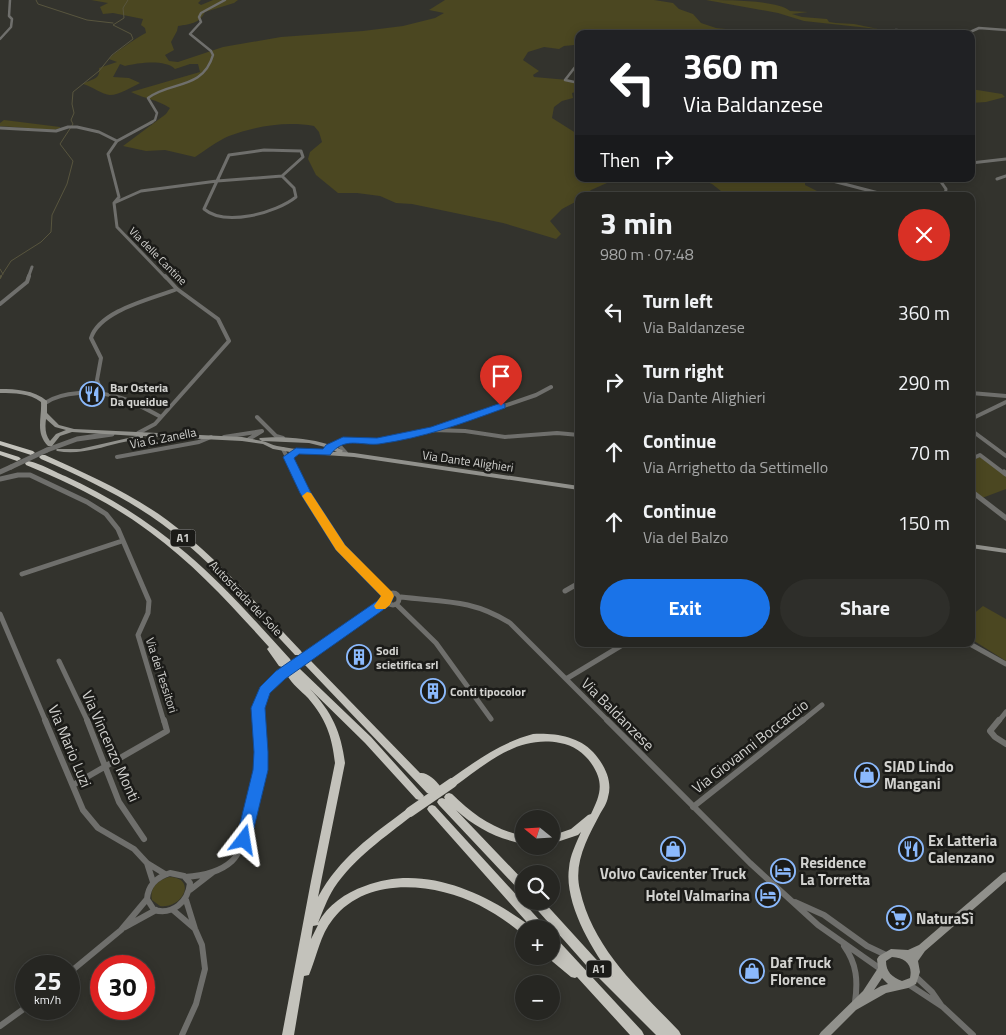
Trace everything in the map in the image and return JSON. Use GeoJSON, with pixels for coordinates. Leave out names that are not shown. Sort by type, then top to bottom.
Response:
{"type":"FeatureCollection","features":[{"type":"Feature","properties":{"kind":"highway"},"geometry":{"type":"LineString","coordinates":[[0,442],[31,453]]}},
{"type":"Feature","properties":{"kind":"highway","name":"Autostrada del Sole"},"geometry":{"type":"LineString","coordinates":[[47,451],[165,523],[224,576],[298,653]]}},
{"type":"Feature","properties":{"kind":"highway"},"geometry":{"type":"LineString","coordinates":[[0,454],[17,459]]}},
{"type":"Feature","properties":{"kind":"highway","name":"Autostrada del Sole"},"geometry":{"type":"LineString","coordinates":[[29,464],[87,489],[147,526],[198,568],[256,627],[284,662]]}},
{"type":"Feature","properties":{"kind":"highway"},"geometry":{"type":"LineString","coordinates":[[308,663],[407,765],[432,788]]}},
{"type":"Feature","properties":{"kind":"highway"},"geometry":{"type":"LineString","coordinates":[[288,1035],[340,763],[339,747],[328,716],[294,673],[368,740],[419,796]]}},
{"type":"Feature","properties":{"kind":"highway"},"geometry":{"type":"LineString","coordinates":[[305,949],[322,899],[342,867],[356,852],[410,812],[501,750],[520,740],[539,736],[554,737],[573,743],[586,752],[602,772],[604,797],[584,837],[574,863],[573,886],[588,933],[606,961],[675,1035]]}},
{"type":"Feature","properties":{"kind":"highway"},"geometry":{"type":"LineString","coordinates":[[515,838],[500,834],[477,823],[446,800],[515,878]]}},
{"type":"Feature","properties":{"kind":"highway"},"geometry":{"type":"LineString","coordinates":[[432,809],[532,920]]}},
{"type":"Feature","properties":{"kind":"highway"},"geometry":{"type":"LineString","coordinates":[[560,837],[574,832],[596,813]]}},
{"type":"Feature","properties":{"kind":"highway"},"geometry":{"type":"LineString","coordinates":[[296,997],[316,938],[327,919],[334,910],[352,897],[381,884],[423,883],[459,892],[504,914],[515,922]]}},
{"type":"Feature","properties":{"kind":"highway","name":"A1"},"geometry":{"type":"LineString","coordinates":[[544,910],[590,961],[664,1035]]}},
{"type":"Feature","properties":{"kind":"highway","name":"A1"},"geometry":{"type":"LineString","coordinates":[[560,951],[638,1035]]}},
{"type":"Feature","properties":{"kind":"highway"},"geometry":{"type":"LineString","coordinates":[[560,961],[590,985]]}},
{"type":"Feature","properties":{"kind":"main road"},"geometry":{"type":"LineString","coordinates":[[0,391],[33,395],[42,399],[45,404],[42,421],[43,436],[47,451]]}},
{"type":"Feature","properties":{"kind":"main road"},"geometry":{"type":"LineString","coordinates":[[44,414],[57,426],[74,431],[124,433]]}},
{"type":"Feature","properties":{"kind":"main road"},"geometry":{"type":"LineString","coordinates":[[47,451],[58,435],[74,431]]}},
{"type":"Feature","properties":{"kind":"main road","name":"Via Dante Alighieri"},"geometry":{"type":"LineString","coordinates":[[124,433],[222,437],[269,442],[286,439],[327,445],[330,448],[354,455]]}},
{"type":"Feature","properties":{"kind":"main road"},"geometry":{"type":"LineString","coordinates":[[59,450],[82,451],[124,439],[157,435]]}},
{"type":"Feature","properties":{"kind":"main road","name":"Via Dante Alighieri"},"geometry":{"type":"LineString","coordinates":[[269,442],[283,449],[296,451],[354,455],[575,487]]}},
{"type":"Feature","properties":{"kind":"main road"},"geometry":{"type":"LineString","coordinates":[[322,454],[329,451],[330,448]]}},
{"type":"Feature","properties":{"kind":"main road"},"geometry":{"type":"LineString","coordinates":[[975,547],[1006,551]]}},
{"type":"Feature","properties":{"kind":"main road"},"geometry":{"type":"LineString","coordinates":[[908,981],[913,960],[922,948],[1006,876]]}},
{"type":"Feature","properties":{"kind":"main road"},"geometry":{"type":"LineString","coordinates":[[824,1035],[866,994],[882,970],[882,959],[886,955],[908,954],[922,948]]}},
{"type":"Feature","properties":{"kind":"main road"},"geometry":{"type":"LineString","coordinates":[[900,953],[909,958],[913,964]]}},
{"type":"Feature","properties":{"kind":"main road"},"geometry":{"type":"LineString","coordinates":[[882,970],[889,979],[908,981]]}},
{"type":"Feature","properties":{"kind":"main road"},"geometry":{"type":"LineString","coordinates":[[855,1006],[884,989],[908,981]]}},
{"type":"Feature","properties":{"kind":"street"},"geometry":{"type":"LineString","coordinates":[[0,39],[11,27],[12,19],[9,16],[10,0]]}},
{"type":"Feature","properties":{"kind":"street"},"geometry":{"type":"LineString","coordinates":[[0,128],[57,131],[74,127],[99,132],[117,141],[155,120],[158,117],[148,98],[150,96],[185,85],[203,75],[213,57],[211,50],[194,40],[190,34],[201,22],[199,17],[201,13],[226,0]]}},
{"type":"Feature","properties":{"kind":"street"},"geometry":{"type":"LineString","coordinates":[[974,30],[979,28],[1006,30]]}},
{"type":"Feature","properties":{"kind":"street"},"geometry":{"type":"LineString","coordinates":[[575,65],[565,80],[575,82]]}},
{"type":"Feature","properties":{"kind":"street","name":"Via delle Cantine"},"geometry":{"type":"LineString","coordinates":[[117,141],[108,154],[119,197],[114,203],[117,227],[177,289],[218,319],[229,341],[155,424],[145,431],[133,434]]}},
{"type":"Feature","properties":{"kind":"street"},"geometry":{"type":"LineString","coordinates":[[114,203],[141,191],[217,181],[282,176],[301,161],[303,157],[301,151],[289,149],[231,154],[217,181],[206,202],[204,209],[211,216],[224,217],[259,213],[293,200],[296,197],[296,192],[282,176]]}},
{"type":"Feature","properties":{"kind":"street"},"geometry":{"type":"LineString","coordinates":[[975,163],[1006,159]]}},
{"type":"Feature","properties":{"kind":"street"},"geometry":{"type":"LineString","coordinates":[[997,179],[1006,176]]}},
{"type":"Feature","properties":{"kind":"street"},"geometry":{"type":"LineString","coordinates":[[836,182],[875,192]]}},
{"type":"Feature","properties":{"kind":"street"},"geometry":{"type":"LineString","coordinates":[[0,304],[27,282],[32,267]]}},
{"type":"Feature","properties":{"kind":"street"},"geometry":{"type":"LineString","coordinates":[[101,391],[97,380],[102,358],[91,338],[93,328],[111,314],[177,289]]}},
{"type":"Feature","properties":{"kind":"street"},"geometry":{"type":"LineString","coordinates":[[330,448],[347,439],[377,441],[433,430],[536,395],[551,387]]}},
{"type":"Feature","properties":{"kind":"street"},"geometry":{"type":"LineString","coordinates":[[45,404],[62,394],[101,391],[122,396],[161,417]]}},
{"type":"Feature","properties":{"kind":"street"},"geometry":{"type":"LineString","coordinates":[[975,393],[1006,396]]}},
{"type":"Feature","properties":{"kind":"street"},"geometry":{"type":"LineString","coordinates":[[975,417],[1006,402]]}},
{"type":"Feature","properties":{"kind":"street"},"geometry":{"type":"LineString","coordinates":[[257,418],[276,436],[286,439]]}},
{"type":"Feature","properties":{"kind":"street"},"geometry":{"type":"LineString","coordinates":[[155,424],[154,431],[157,435]]}},
{"type":"Feature","properties":{"kind":"street"},"geometry":{"type":"LineString","coordinates":[[248,439],[266,427]]}},
{"type":"Feature","properties":{"kind":"street"},"geometry":{"type":"LineString","coordinates":[[266,427],[269,442]]}},
{"type":"Feature","properties":{"kind":"street"},"geometry":{"type":"LineString","coordinates":[[433,430],[465,431],[505,437],[557,433],[575,435]]}},
{"type":"Feature","properties":{"kind":"street"},"geometry":{"type":"LineString","coordinates":[[222,437],[262,431]]}},
{"type":"Feature","properties":{"kind":"street","name":"Via Dante Alighieri"},"geometry":{"type":"LineString","coordinates":[[0,472],[78,439],[124,433]]}},
{"type":"Feature","properties":{"kind":"street"},"geometry":{"type":"LineString","coordinates":[[975,433],[1006,456]]}},
{"type":"Feature","properties":{"kind":"street","name":"Via G. Zanella"},"geometry":{"type":"LineString","coordinates":[[117,457],[199,442],[212,437]]}},
{"type":"Feature","properties":{"kind":"street"},"geometry":{"type":"LineString","coordinates":[[338,444],[346,452]]}},
{"type":"Feature","properties":{"kind":"street"},"geometry":{"type":"LineString","coordinates":[[120,930],[156,910],[173,910],[186,900],[190,890],[234,860],[241,849],[261,770],[258,708],[264,691],[280,675],[386,602],[388,596],[341,548],[306,493],[283,449]]}},
{"type":"Feature","properties":{"kind":"street"},"geometry":{"type":"LineString","coordinates":[[288,457],[296,451]]}},
{"type":"Feature","properties":{"kind":"street"},"geometry":{"type":"LineString","coordinates":[[975,457],[980,455],[1006,474]]}},
{"type":"Feature","properties":{"kind":"street","name":"Via dei Tessitori"},"geometry":{"type":"LineString","coordinates":[[0,480],[18,475],[30,475],[80,498],[106,514],[118,530],[149,601],[148,613],[138,635],[167,731],[106,768]]}},
{"type":"Feature","properties":{"kind":"street"},"geometry":{"type":"LineString","coordinates":[[975,494],[1006,518]]}},
{"type":"Feature","properties":{"kind":"street"},"geometry":{"type":"LineString","coordinates":[[22,574],[122,541]]}},
{"type":"Feature","properties":{"kind":"street"},"geometry":{"type":"LineString","coordinates":[[565,591],[575,585]]}},
{"type":"Feature","properties":{"kind":"street","name":"Via Baldanzese"},"geometry":{"type":"LineString","coordinates":[[388,596],[395,594],[400,597],[460,602],[490,611],[512,626],[693,807],[792,901],[818,925],[882,970]]}},
{"type":"Feature","properties":{"kind":"street"},"geometry":{"type":"LineString","coordinates":[[396,604],[400,597]]}},
{"type":"Feature","properties":{"kind":"street"},"geometry":{"type":"LineString","coordinates":[[386,602],[396,604],[412,617],[440,648],[491,719]]}},
{"type":"Feature","properties":{"kind":"street","name":"Via Mario Luzi"},"geometry":{"type":"LineString","coordinates":[[0,614],[84,810],[98,828],[134,849],[147,863],[165,874]]}},
{"type":"Feature","properties":{"kind":"street"},"geometry":{"type":"LineString","coordinates":[[566,679],[619,647]]}},
{"type":"Feature","properties":{"kind":"street"},"geometry":{"type":"LineString","coordinates":[[975,647],[1006,664]]}},
{"type":"Feature","properties":{"kind":"street","name":"Via Vincenzo Monti"},"geometry":{"type":"LineString","coordinates":[[59,661],[85,714],[119,802],[144,839]]}},
{"type":"Feature","properties":{"kind":"street","name":"Via Giovanni Boccaccio"},"geometry":{"type":"LineString","coordinates":[[693,807],[822,705]]}},
{"type":"Feature","properties":{"kind":"street"},"geometry":{"type":"LineString","coordinates":[[1006,712],[990,731],[995,737],[1006,744]]}},
{"type":"Feature","properties":{"kind":"street"},"geometry":{"type":"LineString","coordinates":[[72,785],[106,768]]}},
{"type":"Feature","properties":{"kind":"street","name":"Via Mario Luzi"},"geometry":{"type":"LineString","coordinates":[[147,863],[153,882]]}},
{"type":"Feature","properties":{"kind":"street"},"geometry":{"type":"LineString","coordinates":[[185,877],[216,871]]}},
{"type":"Feature","properties":{"kind":"street"},"geometry":{"type":"LineString","coordinates":[[156,910],[152,908],[147,899],[147,893],[153,882],[165,874],[176,873],[185,877],[188,880],[190,890]]}},
{"type":"Feature","properties":{"kind":"street"},"geometry":{"type":"LineString","coordinates":[[80,964],[120,930],[142,908],[147,899]]}},
{"type":"Feature","properties":{"kind":"street"},"geometry":{"type":"LineString","coordinates":[[182,1035],[191,1018],[204,974],[205,958],[203,945],[186,900]]}},
{"type":"Feature","properties":{"kind":"street","name":"Via Baldanzese"},"geometry":{"type":"LineString","coordinates":[[792,901],[824,915],[867,946],[886,955]]}},
{"type":"Feature","properties":{"kind":"street"},"geometry":{"type":"LineString","coordinates":[[173,910],[195,928]]}},
{"type":"Feature","properties":{"kind":"street","name":"Via Baldanzese"},"geometry":{"type":"LineString","coordinates":[[840,941],[854,960],[856,968],[857,991],[855,1006]]}},
{"type":"Feature","properties":{"kind":"street"},"geometry":{"type":"LineString","coordinates":[[908,981],[943,1007],[973,1035]]}},
{"type":"Feature","properties":{"kind":"street"},"geometry":{"type":"LineString","coordinates":[[0,1026],[15,1015]]}},
{"type":"Feature","properties":{"kind":"shaded area"},"geometry":{"type":"Polygon","coordinates":[[[91,0],[201,0],[198,3],[201,5],[213,0],[238,0],[205,12],[194,23],[178,26],[171,42],[174,50],[165,55],[169,61],[178,62],[223,47],[281,37],[403,26],[435,18],[444,13],[429,10],[445,0],[654,0],[673,3],[679,9],[693,14],[701,23],[716,28],[735,30],[575,30],[575,45],[564,46],[559,49],[544,47],[528,52],[523,60],[539,71],[533,75],[534,77],[568,80],[575,83],[575,92],[572,93],[573,98],[562,101],[554,107],[552,118],[575,132],[575,182],[609,182],[589,192],[575,192],[575,202],[562,209],[550,221],[561,234],[556,239],[503,223],[412,204],[396,203],[380,196],[338,193],[316,175],[308,159],[310,152],[322,142],[319,132],[314,126],[282,124],[239,132],[216,143],[195,157],[165,150],[146,151],[123,146],[166,114],[170,108],[131,92],[200,72],[198,64],[190,64],[175,69],[158,63],[125,66],[120,64],[113,77],[129,78],[140,83],[114,95],[104,94],[83,84],[97,77],[99,68],[117,62],[109,59],[126,45],[146,33],[145,28],[141,25],[143,19],[113,13],[103,14],[100,7],[108,3],[91,0]]]}},
{"type":"Feature","properties":{"kind":"shaded area"},"geometry":{"type":"Polygon","coordinates":[[[706,0],[763,3],[784,7],[790,11],[808,12],[792,14],[802,17],[827,19],[829,22],[854,24],[878,29],[804,21],[778,13],[706,0]]]}},
{"type":"Feature","properties":{"kind":"shaded area"},"geometry":{"type":"Polygon","coordinates":[[[975,90],[1002,94],[1005,97],[975,103],[975,90]]]}},
{"type":"Feature","properties":{"kind":"shaded area"},"geometry":{"type":"Polygon","coordinates":[[[4,120],[60,128],[54,130],[0,126],[0,123],[4,120]]]}},
{"type":"Feature","properties":{"kind":"shaded area"},"geometry":{"type":"Polygon","coordinates":[[[707,182],[805,182],[805,185],[819,192],[720,192],[712,184],[707,182]]]}},
{"type":"Feature","properties":{"kind":"shaded area"},"geometry":{"type":"Polygon","coordinates":[[[980,457],[1006,476],[1006,489],[982,498],[975,492],[975,459],[980,457]]]}},
{"type":"Feature","properties":{"kind":"shaded area"},"geometry":{"type":"Polygon","coordinates":[[[983,606],[1006,619],[1006,661],[975,642],[975,613],[983,606]]]}},
{"type":"Feature","properties":{"kind":"shaded area"},"geometry":{"type":"Polygon","coordinates":[[[169,877],[178,878],[183,882],[185,887],[184,893],[175,903],[168,906],[160,906],[152,900],[153,888],[158,882],[169,877]]]}},
{"type":"Feature","properties":{"kind":"waterway"},"geometry":{"type":"LineString","coordinates":[[36,0],[38,4],[87,20],[113,23]]}},
{"type":"Feature","properties":{"kind":"waterway"},"geometry":{"type":"LineString","coordinates":[[3,274],[11,261],[41,242],[51,232],[52,215],[67,184],[73,161],[60,144],[73,124],[71,120],[74,113],[72,104],[73,92],[99,71],[112,55],[133,39],[131,34],[113,25],[124,18],[123,8],[128,0]]}},
{"type":"Feature","properties":{"kind":"waterway"},"geometry":{"type":"LineString","coordinates":[[0,269],[3,274]]}},
{"type":"Feature","properties":{"kind":"waterway"},"geometry":{"type":"LineString","coordinates":[[1,276],[0,278],[3,274]]}},
{"type":"Feature","properties":{"kind":"slow traffic"},"geometry":{"type":"LineString","coordinates":[[307,496],[341,548],[388,596],[386,602],[381,606]]}},
{"type":"Feature","properties":{"kind":"place","name":"Bar Osteria Da queidue"},"geometry":{"type":"Point","coordinates":[92,394]}},
{"type":"Feature","properties":{"kind":"place","name":"Sodi scietifica srl"},"geometry":{"type":"Point","coordinates":[359,657]}},
{"type":"Feature","properties":{"kind":"place","name":"Conti tipocolor"},"geometry":{"type":"Point","coordinates":[433,691]}},
{"type":"Feature","properties":{"kind":"place","name":"SIAD Lindo Mangani"},"geometry":{"type":"Point","coordinates":[867,775]}},
{"type":"Feature","properties":{"kind":"place","name":"Volvo Cavicenter Truck"},"geometry":{"type":"Point","coordinates":[673,849]}},
{"type":"Feature","properties":{"kind":"place","name":"Ex Latteria Calenzano"},"geometry":{"type":"Point","coordinates":[911,849]}},
{"type":"Feature","properties":{"kind":"place","name":"Residence La Torretta"},"geometry":{"type":"Point","coordinates":[783,871]}},
{"type":"Feature","properties":{"kind":"place","name":"Hotel Valmarina"},"geometry":{"type":"Point","coordinates":[768,895]}},
{"type":"Feature","properties":{"kind":"place","name":"NaturaSì"},"geometry":{"type":"Point","coordinates":[899,918]}},
{"type":"Feature","properties":{"kind":"place","name":"Daf Truck Florence"},"geometry":{"type":"Point","coordinates":[752,971]}},
{"type":"Feature","properties":{"kind":"route"},"geometry":{"type":"LineString","coordinates":[[244,840],[261,770],[258,708],[264,691],[280,675],[386,602],[388,596],[341,548],[306,493],[288,457],[296,451],[326,453],[330,448],[347,439],[377,441],[433,430],[466,420],[501,406]]}}]}
